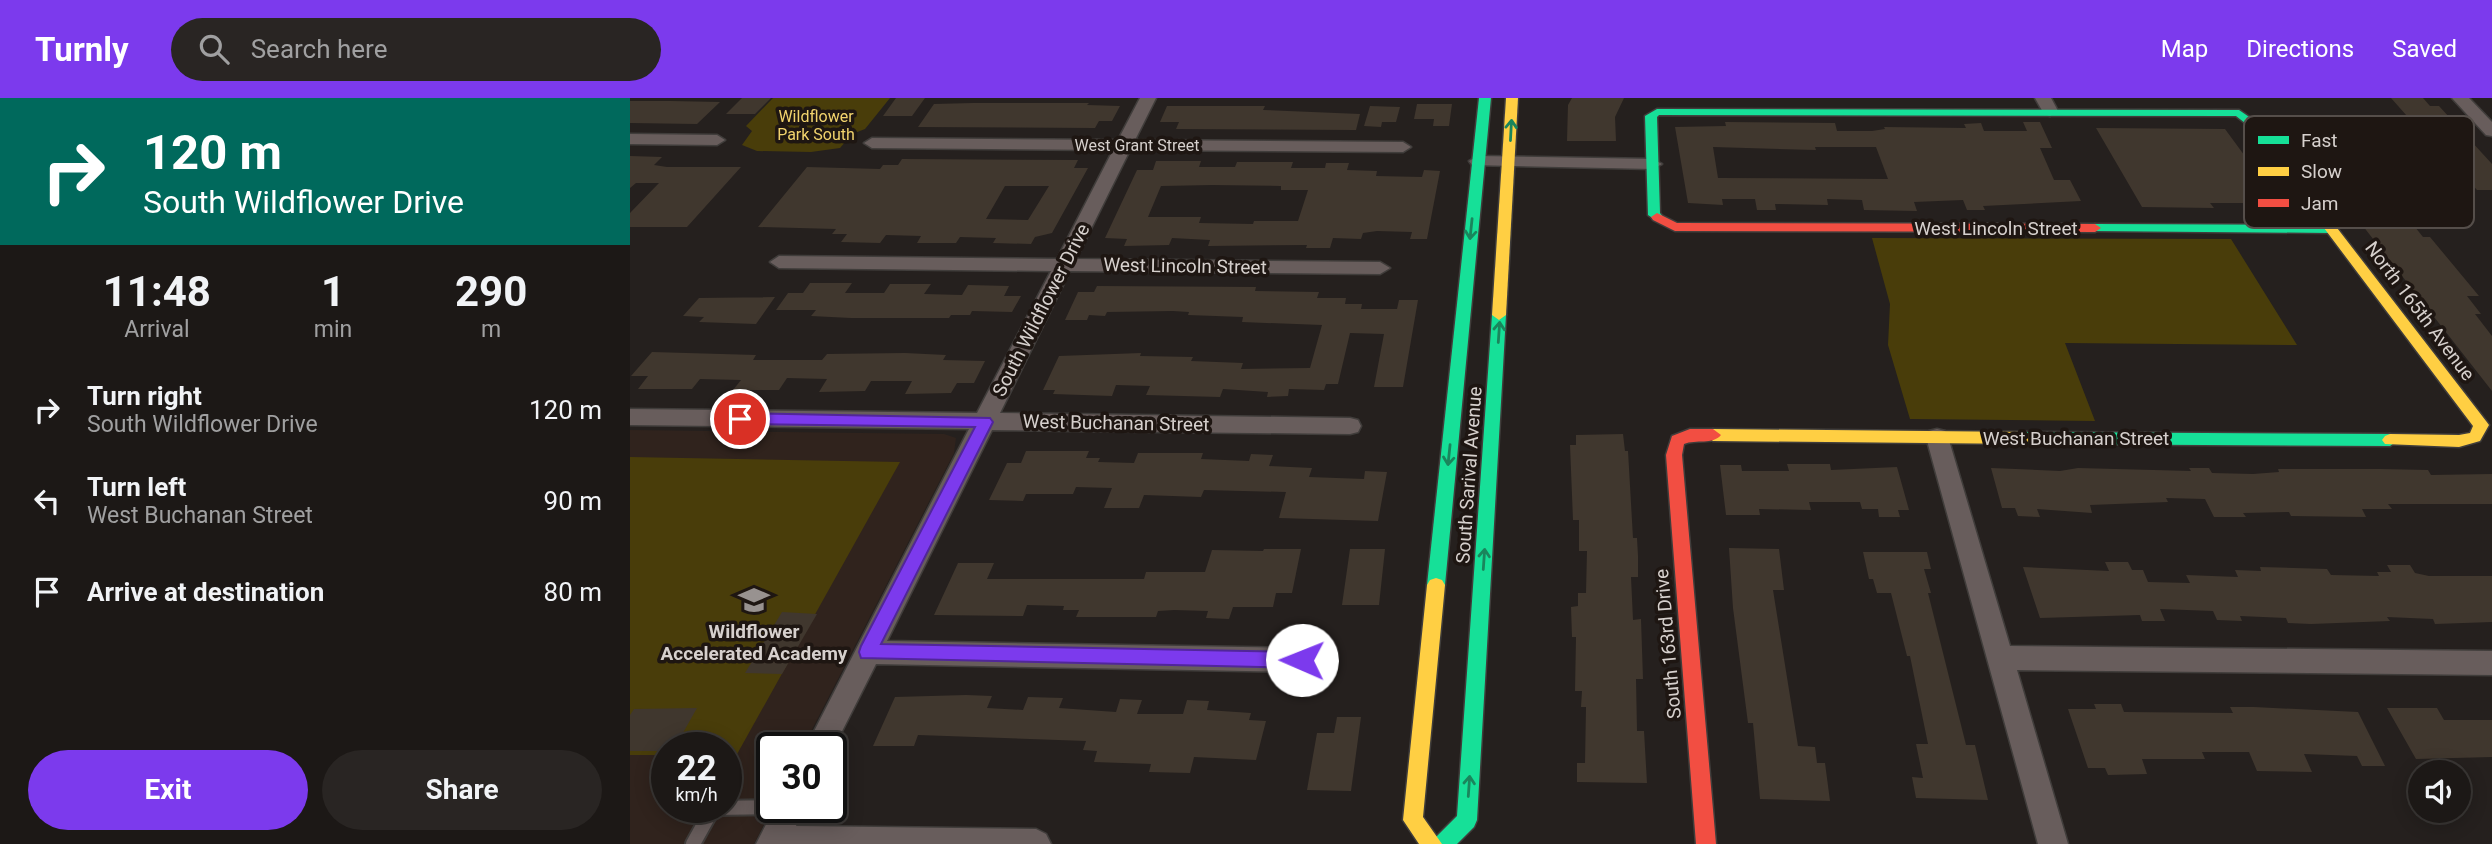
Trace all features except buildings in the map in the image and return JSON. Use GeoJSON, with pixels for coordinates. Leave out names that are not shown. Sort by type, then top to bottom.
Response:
{"type":"FeatureCollection","features":[{"type":"Feature","properties":{"kind":"street","name":"South Wildflower Drive"},"geometry":{"type":"LineString","coordinates":[[828,732],[1148,98]]}},
{"type":"Feature","properties":{"kind":"street","name":"South Sarival Avenue"},"geometry":{"type":"LineString","coordinates":[[1432,844],[1413,820],[1485,98]]}},
{"type":"Feature","properties":{"kind":"street","name":"South Sarival Avenue"},"geometry":{"type":"LineString","coordinates":[[1443,844],[1467,820],[1512,98]]}},
{"type":"Feature","properties":{"kind":"street"},"geometry":{"type":"LineString","coordinates":[[2460,98],[2492,131]]}},
{"type":"Feature","properties":{"kind":"street"},"geometry":{"type":"LineString","coordinates":[[1478,161],[1653,164],[1650,124],[1651,116],[1657,111],[2047,104]]}},
{"type":"Feature","properties":{"kind":"street","name":"North 165th Avenue"},"geometry":{"type":"LineString","coordinates":[[2047,104],[2239,113],[2244,117]]}},
{"type":"Feature","properties":{"kind":"street"},"geometry":{"type":"LineString","coordinates":[[630,139],[717,140]]}},
{"type":"Feature","properties":{"kind":"street","name":"West Grant Street"},"geometry":{"type":"LineString","coordinates":[[872,143],[1403,147]]}},
{"type":"Feature","properties":{"kind":"street","name":"West Lincoln Street"},"geometry":{"type":"LineString","coordinates":[[1653,164],[1654,215],[1660,221],[1675,227],[2332,229]]}},
{"type":"Feature","properties":{"kind":"street","name":"North 165th Avenue"},"geometry":{"type":"LineString","coordinates":[[2332,229],[2481,425],[2475,437]]}},
{"type":"Feature","properties":{"kind":"street","name":"West Lincoln Street"},"geometry":{"type":"LineString","coordinates":[[779,262],[1380,268]]}},
{"type":"Feature","properties":{"kind":"street","name":"West Buchanan Street"},"geometry":{"type":"LineString","coordinates":[[630,417],[1350,426]]}},
{"type":"Feature","properties":{"kind":"street","name":"West Buchanan Street"},"geometry":{"type":"LineString","coordinates":[[1677,440],[1690,435],[2459,441],[2475,437]]}},
{"type":"Feature","properties":{"kind":"street"},"geometry":{"type":"LineString","coordinates":[[1937,437],[2053,844]]}},
{"type":"Feature","properties":{"kind":"street","name":"South 163rd Drive"},"geometry":{"type":"LineString","coordinates":[[1677,440],[1674,455],[1706,844]]}},
{"type":"Feature","properties":{"kind":"street"},"geometry":{"type":"LineString","coordinates":[[868,652],[1302,660]]}},
{"type":"Feature","properties":{"kind":"street"},"geometry":{"type":"LineString","coordinates":[[2001,658],[2492,663]]}},
{"type":"Feature","properties":{"kind":"street"},"geometry":{"type":"LineString","coordinates":[[782,823],[772,842],[1036,844]]}},
{"type":"Feature","properties":{"kind":"lane"},"geometry":{"type":"LineString","coordinates":[[693,844],[713,808],[756,807]]}},
{"type":"Feature","properties":{"kind":"shaded area","name":"Wildflower Accelerated Academy"},"geometry":{"type":"Polygon","coordinates":[[[630,430],[944,434],[956,438],[954,453],[811,732],[756,732],[756,823],[765,823],[754,844],[630,844],[630,430]]]}},
{"type":"Feature","properties":{"kind":"green space","name":"Wildflower Park South"},"geometry":{"type":"Polygon","coordinates":[[[773,98],[890,98],[865,129],[852,134],[840,148],[811,152],[757,151],[742,145],[752,131],[746,126],[773,98]]]}},
{"type":"Feature","properties":{"kind":"green space"},"geometry":{"type":"Polygon","coordinates":[[[1872,238],[2231,239],[2297,345],[2065,343],[2095,421],[1910,419],[1888,345],[1890,304],[1872,238]]]}},
{"type":"Feature","properties":{"kind":"green space"},"geometry":{"type":"Polygon","coordinates":[[[630,457],[900,462],[742,745],[742,732],[651,732],[651,755],[630,755],[630,457]]]}},
{"type":"Feature","properties":{"kind":"traffic: fast"},"geometry":{"type":"LineString","coordinates":[[1436,585],[1485,98]]}},
{"type":"Feature","properties":{"kind":"traffic: fast"},"geometry":{"type":"LineString","coordinates":[[1657,217],[1654,215],[1651,116],[1657,112],[2239,113],[2244,117]]}},
{"type":"Feature","properties":{"kind":"traffic: fast"},"geometry":{"type":"LineString","coordinates":[[2095,228],[2332,229]]}},
{"type":"Feature","properties":{"kind":"traffic: fast"},"geometry":{"type":"LineString","coordinates":[[1443,844],[1467,820],[1499,315]]}},
{"type":"Feature","properties":{"kind":"traffic: fast"},"geometry":{"type":"LineString","coordinates":[[2026,438],[2390,440]]}},
{"type":"Feature","properties":{"kind":"traffic: slow"},"geometry":{"type":"LineString","coordinates":[[1499,315],[1512,98]]}},
{"type":"Feature","properties":{"kind":"traffic: slow"},"geometry":{"type":"LineString","coordinates":[[2331,228],[2481,425],[2475,437],[2459,441],[2390,440]]}},
{"type":"Feature","properties":{"kind":"traffic: slow"},"geometry":{"type":"LineString","coordinates":[[1713,435],[2026,438]]}},
{"type":"Feature","properties":{"kind":"traffic: slow"},"geometry":{"type":"LineString","coordinates":[[1432,844],[1413,820],[1436,585]]}},
{"type":"Feature","properties":{"kind":"traffic: jam"},"geometry":{"type":"LineString","coordinates":[[1657,217],[1675,227],[2095,228]]}},
{"type":"Feature","properties":{"kind":"traffic: jam"},"geometry":{"type":"LineString","coordinates":[[1706,844],[1674,455],[1677,440],[1690,435],[1713,435]]}},
{"type":"Feature","properties":{"kind":"place","name":"Wildflower Accelerated Academy"},"geometry":{"type":"Point","coordinates":[754,600]}},
{"type":"Feature","properties":{"kind":"route"},"geometry":{"type":"LineString","coordinates":[[740,419],[985,422],[868,652],[1302,660]]}}]}
